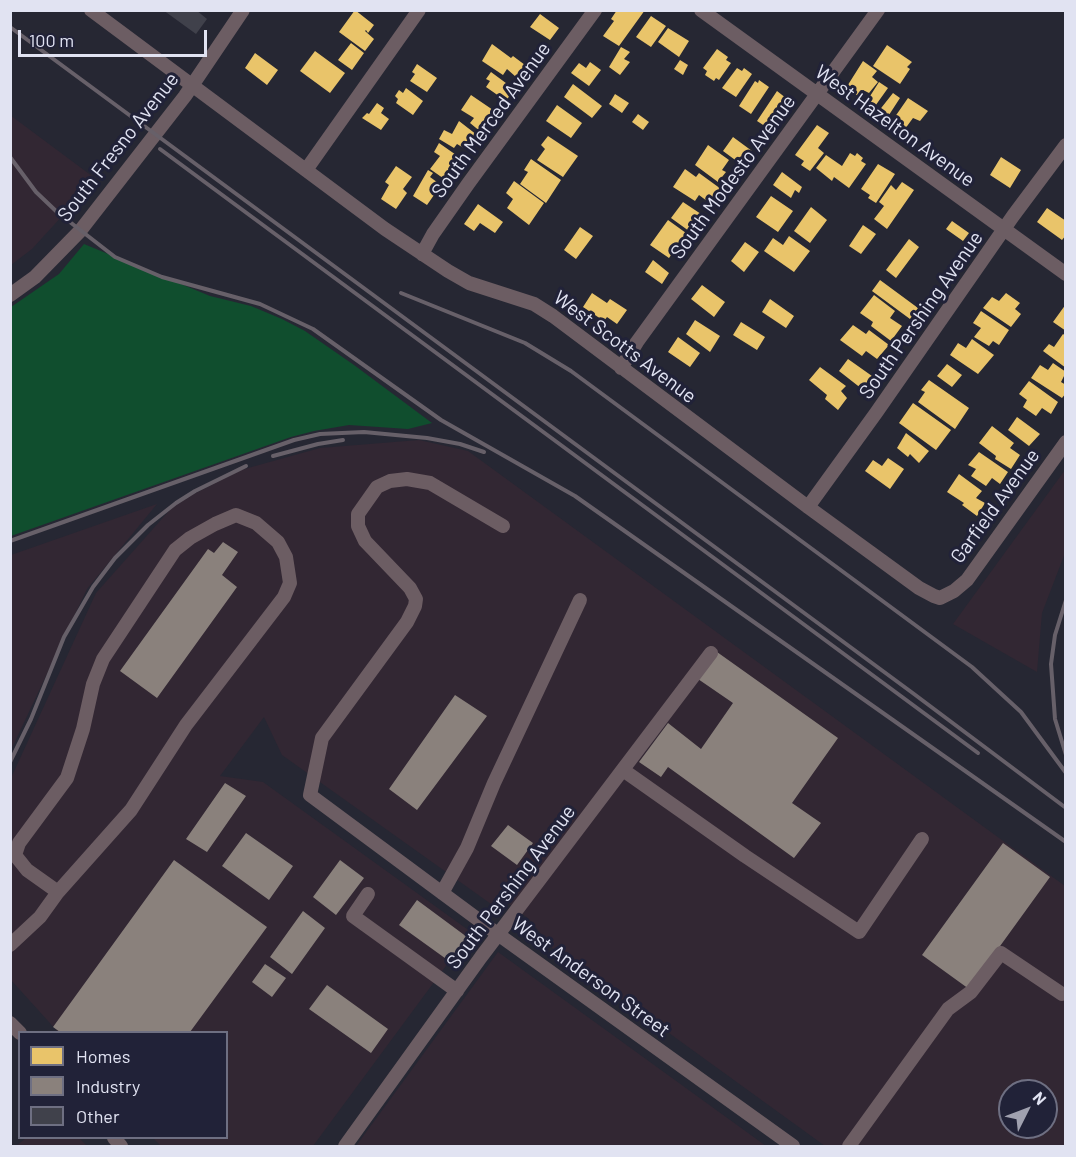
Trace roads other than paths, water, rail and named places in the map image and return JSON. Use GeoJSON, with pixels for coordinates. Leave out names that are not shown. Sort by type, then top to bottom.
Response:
{"type":"FeatureCollection","features":[{"type":"Feature","properties":{"kind":"street","name":"West Scotts Avenue"},"geometry":{"type":"LineString","coordinates":[[91,10],[191,86],[422,254],[469,282],[534,304],[553,316],[919,588],[940,598],[954,591]]}},
{"type":"Feature","properties":{"kind":"street","name":"South Fresno Avenue"},"geometry":{"type":"LineString","coordinates":[[10,295],[35,277],[80,231],[191,86],[243,10]]}},
{"type":"Feature","properties":{"kind":"street"},"geometry":{"type":"LineString","coordinates":[[306,170],[420,10]]}},
{"type":"Feature","properties":{"kind":"street","name":"South Merced Avenue"},"geometry":{"type":"LineString","coordinates":[[422,254],[468,184],[595,10]]}},
{"type":"Feature","properties":{"kind":"street","name":"West Hazelton Avenue"},"geometry":{"type":"LineString","coordinates":[[701,10],[1065,274]]}},
{"type":"Feature","properties":{"kind":"street","name":"South Modesto Avenue"},"geometry":{"type":"LineString","coordinates":[[621,368],[637,342],[878,10]]}},
{"type":"Feature","properties":{"kind":"street","name":"South Pershing Avenue"},"geometry":{"type":"LineString","coordinates":[[808,507],[1065,145]]}},
{"type":"Feature","properties":{"kind":"street","name":"Garfield Avenue"},"geometry":{"type":"LineString","coordinates":[[954,591],[976,568],[1065,442]]}},
{"type":"Feature","properties":{"kind":"street","name":"West Anderson Street"},"geometry":{"type":"LineString","coordinates":[[503,526],[430,483],[406,479],[390,481],[377,488],[358,514],[358,526],[365,541],[410,588],[416,599],[415,606],[406,622],[322,738],[310,795],[499,935],[793,1146]]}},
{"type":"Feature","properties":{"kind":"street"},"geometry":{"type":"LineString","coordinates":[[10,945],[40,917],[58,892],[131,810],[186,725],[284,597],[290,583],[286,557],[278,542],[256,523],[236,515],[190,538],[175,550],[103,659],[93,684],[83,729],[68,778],[19,843],[15,855],[27,870],[58,892]]}},
{"type":"Feature","properties":{"kind":"street"},"geometry":{"type":"LineString","coordinates":[[442,893],[467,848],[494,783],[580,600]]}},
{"type":"Feature","properties":{"kind":"street","name":"South Pershing Avenue"},"geometry":{"type":"LineString","coordinates":[[345,1146],[457,991],[711,653]]}},
{"type":"Feature","properties":{"kind":"street"},"geometry":{"type":"LineString","coordinates":[[623,770],[745,856],[859,932],[922,839]]}},
{"type":"Feature","properties":{"kind":"street"},"geometry":{"type":"LineString","coordinates":[[368,894],[353,916],[457,991]]}},
{"type":"Feature","properties":{"kind":"street"},"geometry":{"type":"LineString","coordinates":[[849,1146],[948,1009],[971,992],[1001,953],[1062,994]]}},
{"type":"Feature","properties":{"kind":"railway"},"geometry":{"type":"LineString","coordinates":[[10,27],[1066,808]]}},
{"type":"Feature","properties":{"kind":"railway"},"geometry":{"type":"LineString","coordinates":[[160,149],[978,753]]}},
{"type":"Feature","properties":{"kind":"railway"},"geometry":{"type":"LineString","coordinates":[[10,157],[36,192],[57,212],[115,257],[162,277],[260,304],[313,329],[441,420],[575,496],[1066,842]]}},
{"type":"Feature","properties":{"kind":"railway"},"geometry":{"type":"LineString","coordinates":[[401,293],[525,343],[571,371],[972,667],[1021,712],[1066,773]]}},
{"type":"Feature","properties":{"kind":"railway"},"geometry":{"type":"LineString","coordinates":[[10,541],[294,440],[320,434],[364,432],[427,438],[460,444],[484,452]]}},
{"type":"Feature","properties":{"kind":"railway"},"geometry":{"type":"LineString","coordinates":[[273,456],[343,440]]}},
{"type":"Feature","properties":{"kind":"railway"},"geometry":{"type":"LineString","coordinates":[[10,762],[31,719],[64,637],[93,587],[115,558],[148,525],[176,503],[246,466]]}},
{"type":"Feature","properties":{"kind":"railway"},"geometry":{"type":"LineString","coordinates":[[1066,600],[1055,635],[1051,664],[1055,719],[1066,755]]}}]}
